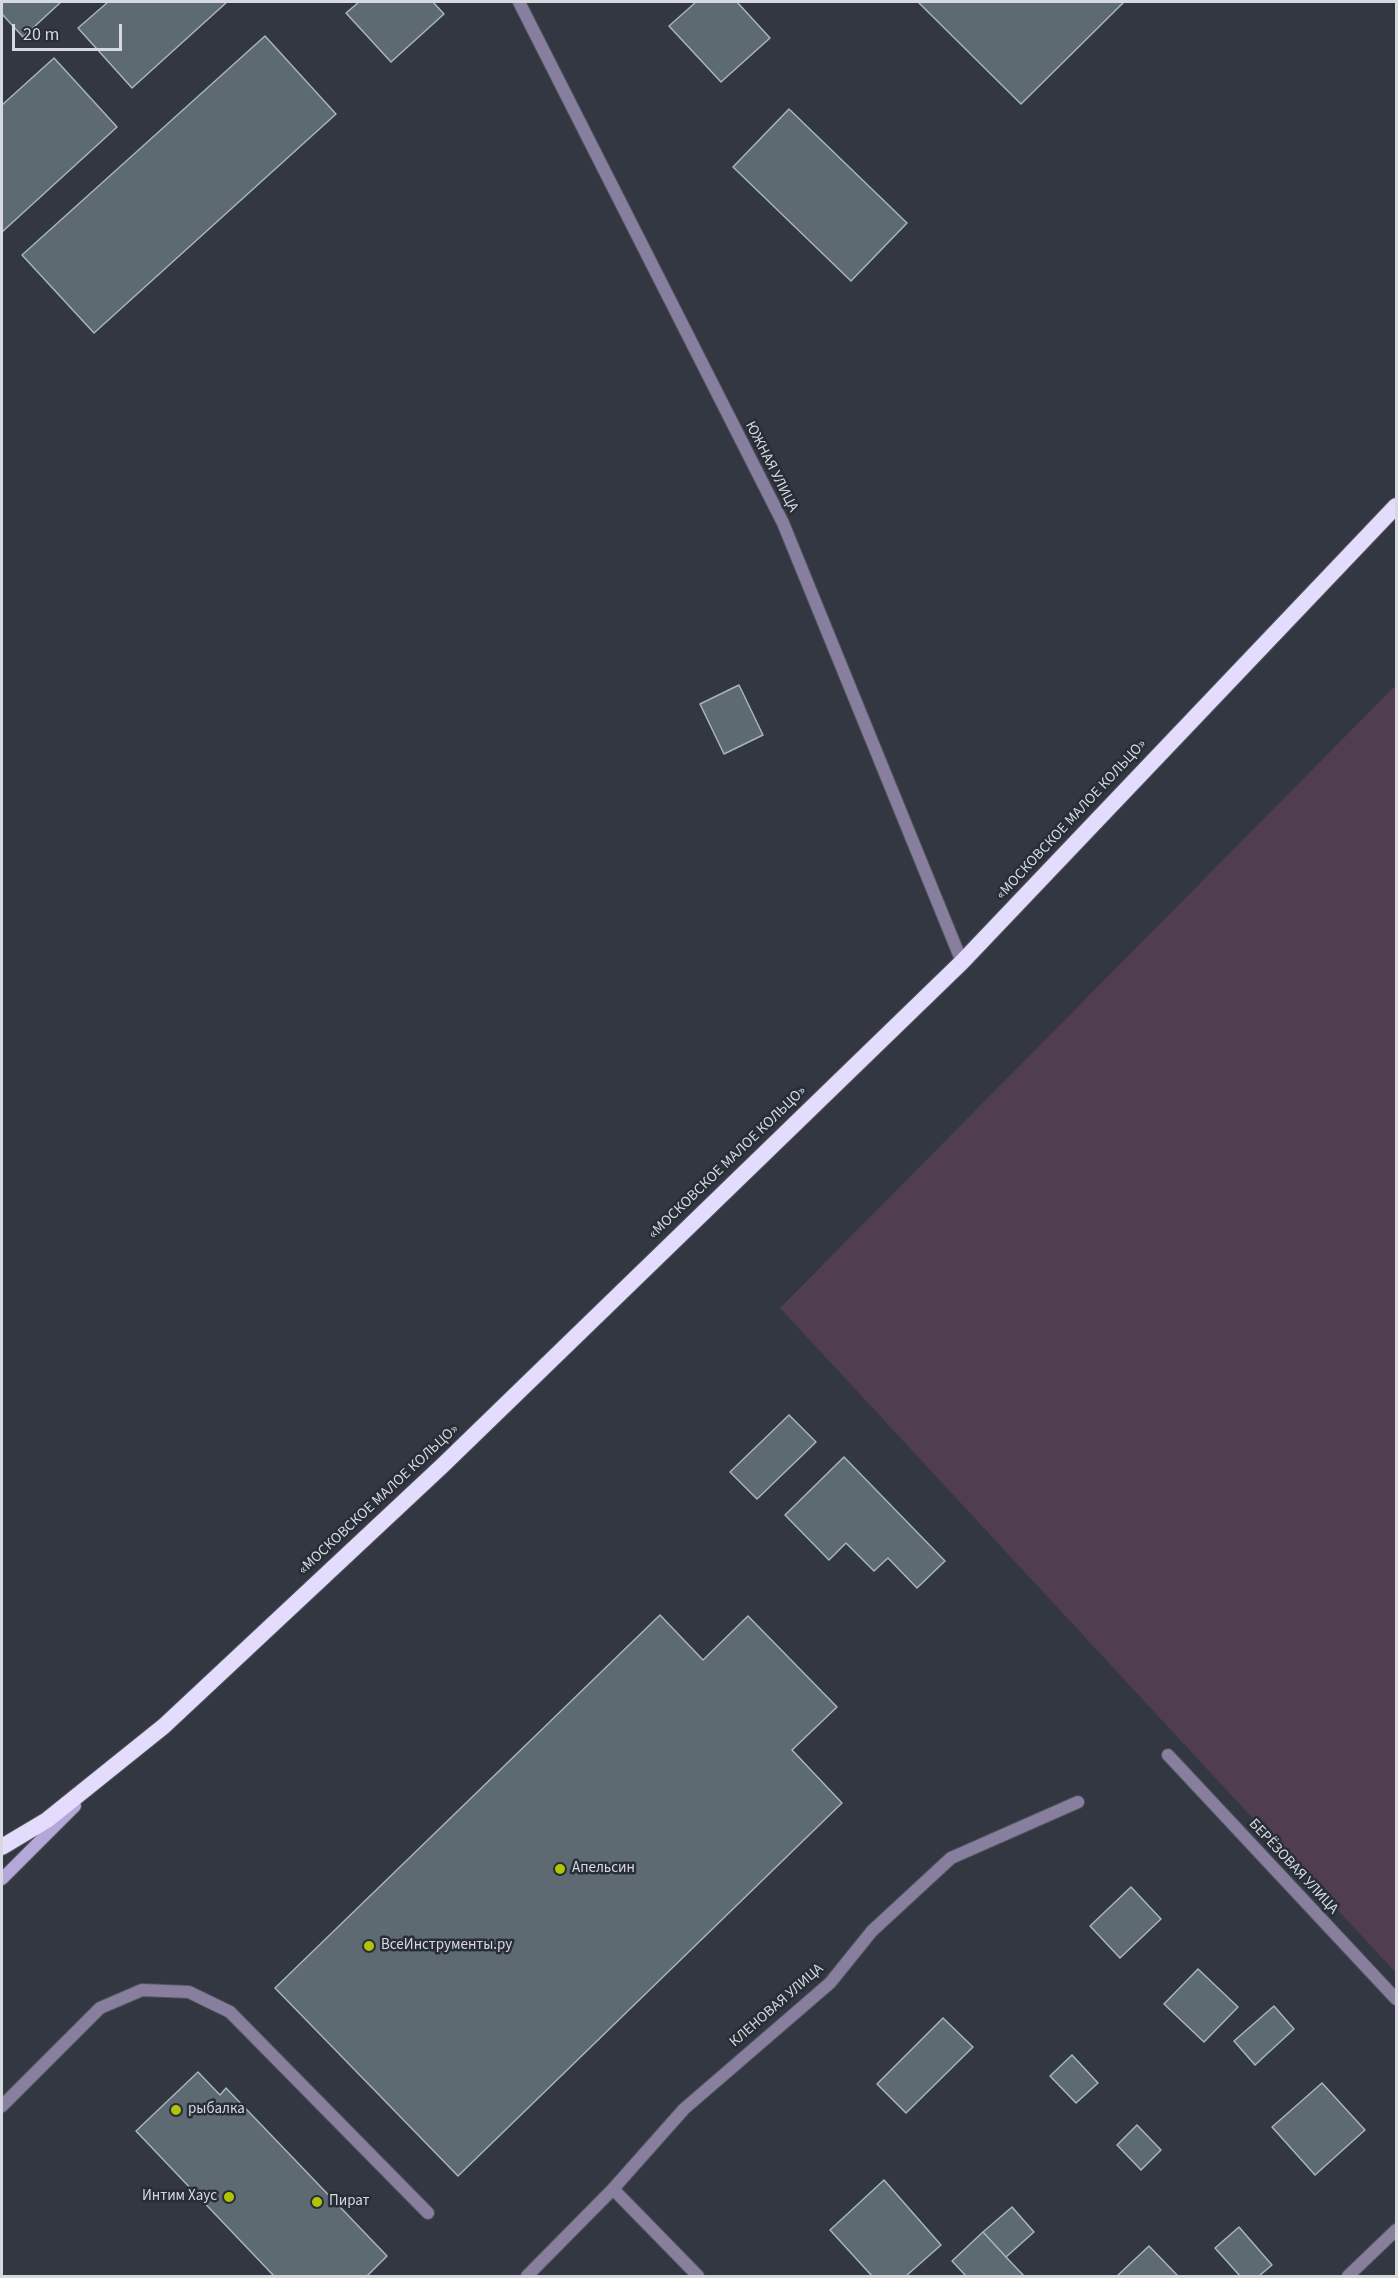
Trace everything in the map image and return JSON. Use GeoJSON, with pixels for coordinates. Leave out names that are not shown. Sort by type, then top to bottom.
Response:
{"type":"FeatureCollection","features":[{"type":"Feature","properties":{"kind":"highway","name":"«МОСКОВСКОЕ МАЛОЕ КОЛЬЦО»"},"geometry":{"type":"LineString","coordinates":[[1348,555],[1396,499]]}},
{"type":"Feature","properties":{"kind":"highway","name":"«МОСКОВСКОЕ МАЛОЕ КОЛЬЦО»"},"geometry":{"type":"LineString","coordinates":[[2,1847],[47,1820],[164,1726],[442,1466],[962,962],[1396,506]]}},
{"type":"Feature","properties":{"kind":"main road"},"geometry":{"type":"LineString","coordinates":[[2,1879],[109,1772]]}},
{"type":"Feature","properties":{"kind":"street","name":"ЮЖНАЯ УЛИЦА"},"geometry":{"type":"LineString","coordinates":[[519,2],[783,523],[962,962]]}},
{"type":"Feature","properties":{"kind":"street","name":"БЕРЁЗОВАЯ УЛИЦА"},"geometry":{"type":"LineString","coordinates":[[1168,1755],[1396,1999]]}},
{"type":"Feature","properties":{"kind":"street","name":"КЛЕНОВАЯ УЛИЦА"},"geometry":{"type":"LineString","coordinates":[[527,2277],[613,2189],[684,2109],[756,2044],[830,1983],[872,1931],[951,1858],[1078,1802]]}},
{"type":"Feature","properties":{"kind":"street"},"geometry":{"type":"LineString","coordinates":[[2,2106],[100,2008],[142,1990],[189,1992],[230,2012],[428,2213]]}},
{"type":"Feature","properties":{"kind":"street"},"geometry":{"type":"LineString","coordinates":[[613,2189],[698,2277]]}},
{"type":"Feature","properties":{"kind":"street"},"geometry":{"type":"LineString","coordinates":[[1348,2277],[1396,2230]]}},
{"type":"Feature","properties":{"kind":"shaded area"},"geometry":{"type":"Polygon","coordinates":[[[1396,685],[1396,1973],[780,1308],[1396,685]]]}},
{"type":"Feature","properties":{"kind":"building"},"geometry":{"type":"Polygon","coordinates":[[[2,2],[61,2],[23,37],[2,14],[2,2]]]}},
{"type":"Feature","properties":{"kind":"building"},"geometry":{"type":"Polygon","coordinates":[[[108,2],[227,2],[132,88],[78,28],[108,2]]]}},
{"type":"Feature","properties":{"kind":"building"},"geometry":{"type":"Polygon","coordinates":[[[359,2],[433,2],[444,14],[391,62],[346,13],[359,2]]]}},
{"type":"Feature","properties":{"kind":"building"},"geometry":{"type":"Polygon","coordinates":[[[696,2],[737,2],[770,38],[721,82],[669,26],[696,2]]]}},
{"type":"Feature","properties":{"kind":"building"},"geometry":{"type":"Polygon","coordinates":[[[918,2],[1124,2],[1021,104],[918,2]]]}},
{"type":"Feature","properties":{"kind":"building"},"geometry":{"type":"Polygon","coordinates":[[[265,36],[336,114],[94,333],[22,255],[265,36]]]}},
{"type":"Feature","properties":{"kind":"building"},"geometry":{"type":"Polygon","coordinates":[[[54,58],[117,127],[2,232],[2,105],[54,58]]]}},
{"type":"Feature","properties":{"kind":"building"},"geometry":{"type":"Polygon","coordinates":[[[789,109],[907,223],[851,281],[733,167],[789,109]]]}},
{"type":"Feature","properties":{"kind":"building"},"geometry":{"type":"Polygon","coordinates":[[[739,685],[763,735],[724,754],[700,704],[739,685]]]}},
{"type":"Feature","properties":{"kind":"building"},"geometry":{"type":"Polygon","coordinates":[[[789,1415],[816,1442],[757,1499],[730,1472],[789,1415]]]}},
{"type":"Feature","properties":{"kind":"building"},"geometry":{"type":"Polygon","coordinates":[[[844,1457],[945,1561],[917,1588],[888,1558],[874,1571],[846,1543],[829,1560],[785,1515],[844,1457]]]}},
{"type":"Feature","properties":{"kind":"building"},"geometry":{"type":"Polygon","coordinates":[[[660,1615],[703,1660],[748,1616],[837,1707],[792,1750],[842,1803],[458,2176],[275,1988],[660,1615]]]}},
{"type":"Feature","properties":{"kind":"building"},"geometry":{"type":"Polygon","coordinates":[[[1131,1887],[1161,1919],[1120,1958],[1090,1926],[1131,1887]]]}},
{"type":"Feature","properties":{"kind":"building"},"geometry":{"type":"Polygon","coordinates":[[[1198,1969],[1238,2007],[1204,2042],[1164,2004],[1198,1969]]]}},
{"type":"Feature","properties":{"kind":"building"},"geometry":{"type":"Polygon","coordinates":[[[1274,2006],[1294,2029],[1255,2065],[1234,2041],[1274,2006]]]}},
{"type":"Feature","properties":{"kind":"building"},"geometry":{"type":"Polygon","coordinates":[[[943,2018],[973,2047],[906,2113],[877,2084],[943,2018]]]}},
{"type":"Feature","properties":{"kind":"building"},"geometry":{"type":"Polygon","coordinates":[[[1072,2055],[1098,2083],[1076,2103],[1050,2076],[1072,2055]]]}},
{"type":"Feature","properties":{"kind":"building"},"geometry":{"type":"Polygon","coordinates":[[[198,2072],[220,2095],[226,2088],[387,2256],[367,2276],[274,2276],[136,2131],[198,2072]]]}},
{"type":"Feature","properties":{"kind":"building"},"geometry":{"type":"Polygon","coordinates":[[[1322,2083],[1365,2130],[1315,2175],[1272,2127],[1322,2083]]]}},
{"type":"Feature","properties":{"kind":"building"},"geometry":{"type":"Polygon","coordinates":[[[1137,2125],[1161,2150],[1141,2170],[1117,2145],[1137,2125]]]}},
{"type":"Feature","properties":{"kind":"building"},"geometry":{"type":"Polygon","coordinates":[[[884,2180],[941,2245],[906,2276],[872,2276],[830,2230],[884,2180]]]}},
{"type":"Feature","properties":{"kind":"building"},"geometry":{"type":"Polygon","coordinates":[[[1012,2207],[1034,2232],[1006,2257],[983,2232],[1012,2207]]]}},
{"type":"Feature","properties":{"kind":"building"},"geometry":{"type":"Polygon","coordinates":[[[1239,2227],[1272,2265],[1259,2276],[1240,2276],[1215,2248],[1239,2227]]]}},
{"type":"Feature","properties":{"kind":"building"},"geometry":{"type":"Polygon","coordinates":[[[983,2232],[1024,2276],[966,2276],[952,2261],[983,2232]]]}},
{"type":"Feature","properties":{"kind":"building"},"geometry":{"type":"Polygon","coordinates":[[[1149,2246],[1178,2276],[1117,2276],[1149,2246]]]}},
{"type":"Feature","properties":{"kind":"place","name":"Апельсин"},"geometry":{"type":"Point","coordinates":[560,1869]}},
{"type":"Feature","properties":{"kind":"place","name":"ВсеИнструменты.ру"},"geometry":{"type":"Point","coordinates":[369,1946]}},
{"type":"Feature","properties":{"kind":"place","name":"рыбалка"},"geometry":{"type":"Point","coordinates":[176,2110]}},
{"type":"Feature","properties":{"kind":"place","name":"Интим Хаус"},"geometry":{"type":"Point","coordinates":[229,2197]}},
{"type":"Feature","properties":{"kind":"place","name":"Пират"},"geometry":{"type":"Point","coordinates":[317,2202]}}]}
